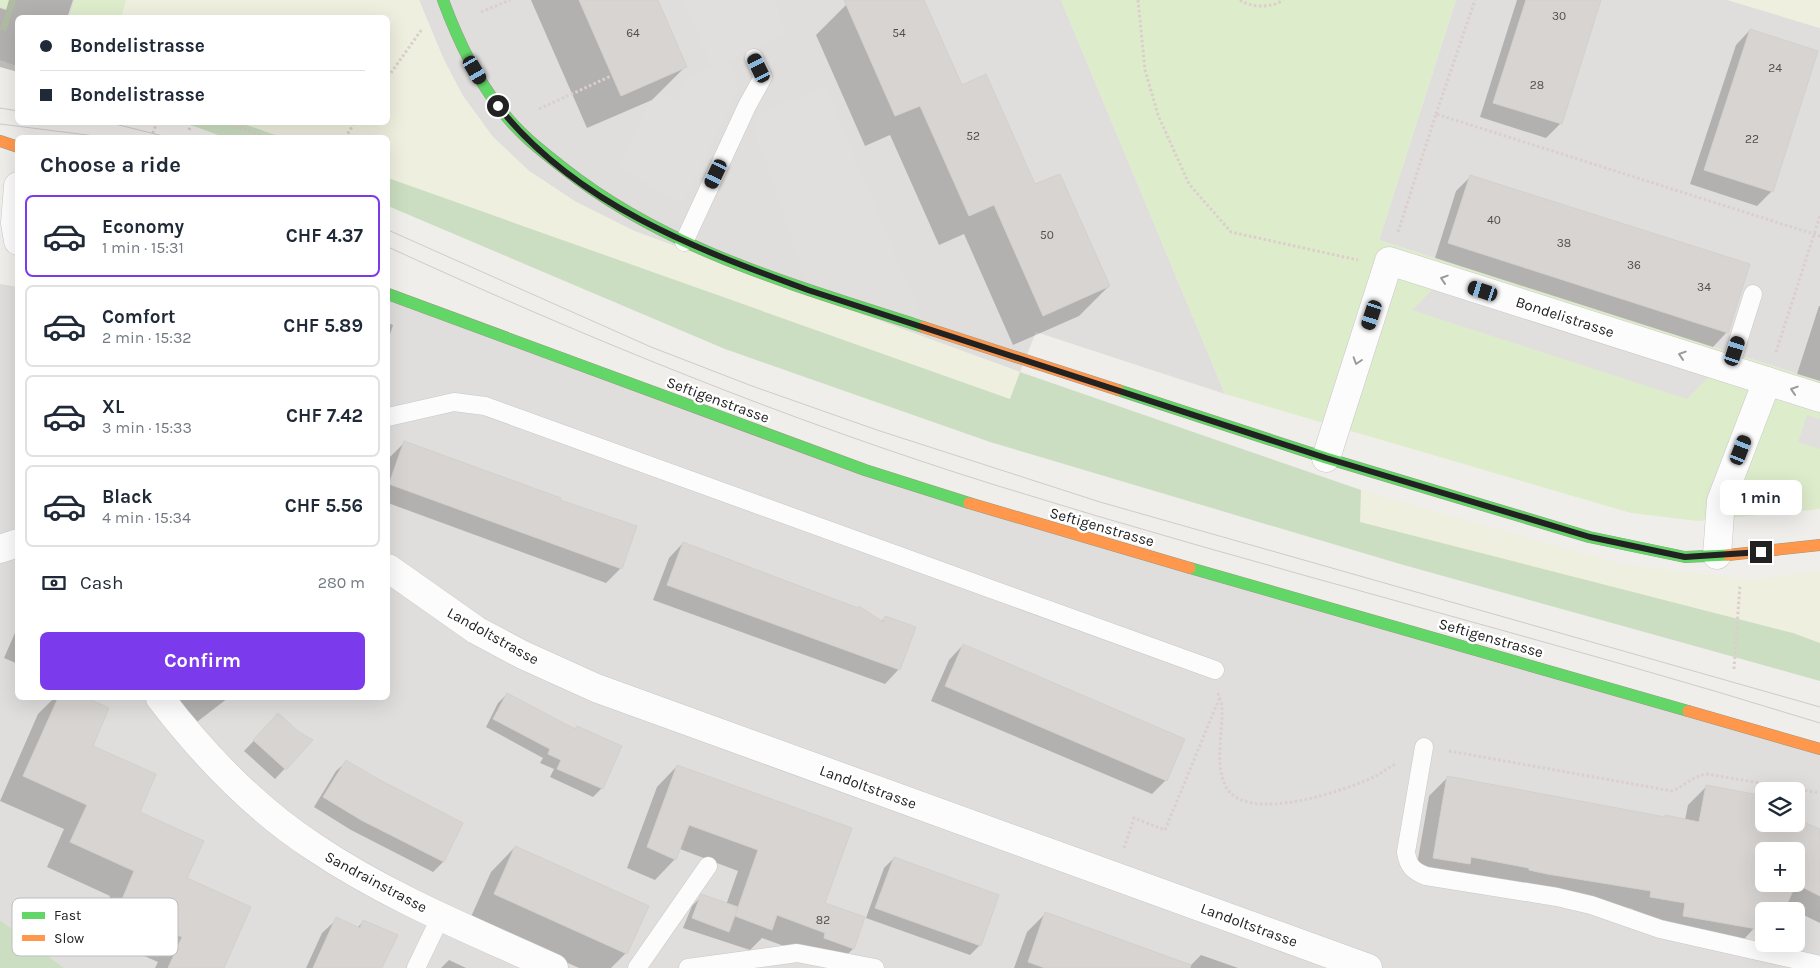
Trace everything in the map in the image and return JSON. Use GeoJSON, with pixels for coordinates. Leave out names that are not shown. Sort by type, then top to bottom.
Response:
{"type":"FeatureCollection","features":[{"type":"Feature","properties":{"kind":"street"},"geometry":{"type":"LineString","coordinates":[[443,0],[482,84],[510,122],[543,153],[587,187],[638,220],[684,242],[808,290],[1326,458],[1590,537],[1685,557],[1741,555],[1820,545]]}},
{"type":"Feature","properties":{"kind":"street"},"geometry":{"type":"LineString","coordinates":[[0,141],[15,146]]}},
{"type":"Feature","properties":{"kind":"street"},"geometry":{"type":"LineString","coordinates":[[1326,458],[1389,261]]}},
{"type":"Feature","properties":{"kind":"street","name":"Bondelistrasse"},"geometry":{"type":"LineString","coordinates":[[1389,261],[1820,398]]}},
{"type":"Feature","properties":{"kind":"street","name":"Seftigenstrasse"},"geometry":{"type":"LineString","coordinates":[[390,295],[865,470],[1006,515],[1820,750]]}},
{"type":"Feature","properties":{"kind":"street"},"geometry":{"type":"LineString","coordinates":[[1717,555],[1721,501],[1767,381]]}},
{"type":"Feature","properties":{"kind":"street"},"geometry":{"type":"LineString","coordinates":[[0,549],[15,544]]}},
{"type":"Feature","properties":{"kind":"street","name":"Landoltstrasse"},"geometry":{"type":"LineString","coordinates":[[390,569],[476,630],[522,655],[596,688],[1368,968]]}},
{"type":"Feature","properties":{"kind":"street","name":"Sandrainstrasse"},"geometry":{"type":"LineString","coordinates":[[162,700],[219,768],[279,821],[312,846],[370,882],[554,968]]}},
{"type":"Feature","properties":{"kind":"lane"},"geometry":{"type":"LineString","coordinates":[[684,242],[763,77],[754,58]]}},
{"type":"Feature","properties":{"kind":"lane"},"geometry":{"type":"LineString","coordinates":[[1729,370],[1753,294]]}},
{"type":"Feature","properties":{"kind":"lane"},"geometry":{"type":"LineString","coordinates":[[390,417],[454,402],[485,406],[1215,670]]}},
{"type":"Feature","properties":{"kind":"lane"},"geometry":{"type":"LineString","coordinates":[[1424,747],[1406,852],[1407,862],[1414,872],[1426,876],[1557,897],[1591,905],[1660,929],[1820,965]]}},
{"type":"Feature","properties":{"kind":"lane"},"geometry":{"type":"LineString","coordinates":[[636,968],[708,866]]}},
{"type":"Feature","properties":{"kind":"lane"},"geometry":{"type":"LineString","coordinates":[[416,968],[441,916]]}},
{"type":"Feature","properties":{"kind":"lane"},"geometry":{"type":"LineString","coordinates":[[688,968],[796,953],[875,968]]}},
{"type":"Feature","properties":{"kind":"path"},"geometry":{"type":"LineString","coordinates":[[1138,0],[1145,70],[1158,115],[1189,184],[1231,232],[1369,263],[1389,261],[1475,0]]}},
{"type":"Feature","properties":{"kind":"path"},"geometry":{"type":"LineString","coordinates":[[1240,0],[1258,6],[1277,4],[1283,0]]}},
{"type":"Feature","properties":{"kind":"path"},"geometry":{"type":"LineString","coordinates":[[390,74],[424,26],[449,15]]}},
{"type":"Feature","properties":{"kind":"path"},"geometry":{"type":"LineString","coordinates":[[510,122],[611,76]]}},
{"type":"Feature","properties":{"kind":"path"},"geometry":{"type":"LineString","coordinates":[[1436,114],[1820,236]]}},
{"type":"Feature","properties":{"kind":"path"},"geometry":{"type":"LineString","coordinates":[[189,130],[191,125]]}},
{"type":"Feature","properties":{"kind":"path"},"geometry":{"type":"LineString","coordinates":[[232,125],[260,135]]}},
{"type":"Feature","properties":{"kind":"path"},"geometry":{"type":"LineString","coordinates":[[1767,381],[1820,216]]}},
{"type":"Feature","properties":{"kind":"path"},"geometry":{"type":"LineString","coordinates":[[1734,669],[1741,580]]}},
{"type":"Feature","properties":{"kind":"path"},"geometry":{"type":"LineString","coordinates":[[1215,670],[1222,706],[1221,769],[1226,788],[1239,800],[1259,804],[1280,805],[1313,797],[1353,785],[1406,760],[1416,760],[1424,747],[1672,791],[1683,787],[1688,780],[1697,775],[1707,774],[1820,792]]}},
{"type":"Feature","properties":{"kind":"path"},"geometry":{"type":"LineString","coordinates":[[1121,856],[1134,818],[1165,830],[1219,698]]}},
{"type":"Feature","properties":{"kind":"shaded area"},"geometry":{"type":"Polygon","coordinates":[[[0,0],[126,0],[122,15],[15,15],[15,65],[0,60],[0,0]]]}},
{"type":"Feature","properties":{"kind":"shaded area"},"geometry":{"type":"Polygon","coordinates":[[[419,0],[1061,0],[1225,394],[1036,332],[1020,372],[634,231],[576,202],[529,171],[493,137],[463,96],[447,67],[419,0]]]}},
{"type":"Feature","properties":{"kind":"shaded area"},"geometry":{"type":"Polygon","coordinates":[[[684,0],[773,0],[788,34],[729,60],[739,89],[683,203],[618,168],[655,89],[676,100],[688,78],[712,67],[684,0]]]}},
{"type":"Feature","properties":{"kind":"shaded area"},"geometry":{"type":"Polygon","coordinates":[[[1456,0],[1728,0],[1820,28],[1820,381],[1379,240],[1456,0]]]}},
{"type":"Feature","properties":{"kind":"shaded area"},"geometry":{"type":"Polygon","coordinates":[[[825,87],[926,328],[809,290],[754,128],[761,112],[825,87]]]}},
{"type":"Feature","properties":{"kind":"shaded area"},"geometry":{"type":"Polygon","coordinates":[[[0,284],[15,286],[15,700],[390,700],[390,299],[863,471],[1820,752],[1820,968],[64,968],[48,956],[178,956],[178,898],[12,898],[12,929],[0,920],[0,284]]]}},
{"type":"Feature","properties":{"kind":"shaded area"},"geometry":{"type":"Polygon","coordinates":[[[1434,288],[1709,377],[1687,399],[1412,310],[1434,288]]]}},
{"type":"Feature","properties":{"kind":"shaded area"},"geometry":{"type":"Polygon","coordinates":[[[1807,415],[1820,419],[1820,449],[1798,442],[1807,415]]]}},
{"type":"Feature","properties":{"kind":"green space"},"geometry":{"type":"Polygon","coordinates":[[[0,0],[16,0],[6,31],[0,29],[7,9],[0,7],[0,0]]]}},
{"type":"Feature","properties":{"kind":"green space"},"geometry":{"type":"Polygon","coordinates":[[[74,0],[126,0],[122,15],[70,15],[74,0]]]}},
{"type":"Feature","properties":{"kind":"green space"},"geometry":{"type":"Polygon","coordinates":[[[126,0],[419,0],[439,50],[463,96],[493,137],[529,171],[576,202],[634,231],[1020,372],[1011,399],[390,179],[390,135],[275,135],[247,125],[390,125],[390,15],[122,15],[126,0]]]}},
{"type":"Feature","properties":{"kind":"green space"},"geometry":{"type":"Polygon","coordinates":[[[1061,0],[1456,0],[1379,240],[1820,381],[1820,509],[1698,521],[1631,513],[1225,394],[1061,0]]]}},
{"type":"Feature","properties":{"kind":"green space"},"geometry":{"type":"Polygon","coordinates":[[[1728,0],[1820,0],[1820,28],[1728,0]]]}},
{"type":"Feature","properties":{"kind":"green space"},"geometry":{"type":"Polygon","coordinates":[[[191,125],[247,125],[275,135],[218,135],[191,125]]]}},
{"type":"Feature","properties":{"kind":"green space"},"geometry":{"type":"Polygon","coordinates":[[[390,179],[1010,399],[1020,372],[1361,490],[1360,522],[1793,633],[1820,643],[1820,681],[1400,564],[990,442],[725,349],[390,207],[390,179]]]}},
{"type":"Feature","properties":{"kind":"green space"},"geometry":{"type":"Polygon","coordinates":[[[1361,490],[1622,564],[1751,580],[1820,570],[1820,643],[1793,633],[1359,522],[1361,490]]]}},
{"type":"Feature","properties":{"kind":"green space"},"geometry":{"type":"Polygon","coordinates":[[[0,920],[12,929],[12,956],[48,956],[64,968],[0,968],[0,920]]]}},
{"type":"Feature","properties":{"kind":"building"},"geometry":{"type":"Polygon","coordinates":[[[579,0],[658,0],[687,67],[621,96],[579,0]]]}},
{"type":"Feature","properties":{"kind":"building"},"geometry":{"type":"Polygon","coordinates":[[[844,0],[924,0],[962,85],[986,74],[1035,184],[1060,174],[1110,286],[1043,316],[994,205],[969,216],[920,106],[895,116],[844,0]]]}},
{"type":"Feature","properties":{"kind":"building"},"geometry":{"type":"Polygon","coordinates":[[[1526,0],[1601,0],[1562,124],[1493,103],[1526,0]]]}},
{"type":"Feature","properties":{"kind":"building"},"geometry":{"type":"Polygon","coordinates":[[[1750,29],[1818,51],[1773,192],[1704,170],[1750,29]]]}},
{"type":"Feature","properties":{"kind":"building"},"geometry":{"type":"Polygon","coordinates":[[[1470,175],[1750,264],[1728,333],[1448,243],[1470,175]]]}},
{"type":"Feature","properties":{"kind":"building"},"geometry":{"type":"Polygon","coordinates":[[[404,441],[561,498],[560,500],[637,526],[622,569],[390,484],[404,441]]]}},
{"type":"Feature","properties":{"kind":"building"},"geometry":{"type":"Polygon","coordinates":[[[683,542],[858,608],[859,606],[883,622],[885,616],[916,627],[900,670],[667,585],[683,542]]]}},
{"type":"Feature","properties":{"kind":"building"},"geometry":{"type":"Polygon","coordinates":[[[963,644],[1185,739],[1167,781],[945,686],[963,644]]]}},
{"type":"Feature","properties":{"kind":"building"},"geometry":{"type":"Polygon","coordinates":[[[507,693],[575,729],[577,726],[622,746],[603,789],[557,769],[561,760],[548,754],[550,749],[493,719],[507,693]]]}},
{"type":"Feature","properties":{"kind":"building"},"geometry":{"type":"Polygon","coordinates":[[[57,700],[91,700],[109,708],[93,746],[156,774],[140,812],[204,841],[187,878],[251,907],[224,968],[168,968],[173,956],[178,956],[178,946],[182,937],[178,935],[178,898],[123,898],[134,871],[70,842],[87,805],[23,776],[57,700]]]}},
{"type":"Feature","properties":{"kind":"building"},"geometry":{"type":"Polygon","coordinates":[[[278,713],[299,732],[313,740],[286,770],[253,740],[278,713]]]}},
{"type":"Feature","properties":{"kind":"building"},"geometry":{"type":"Polygon","coordinates":[[[346,760],[378,779],[463,823],[444,862],[361,820],[323,797],[346,760]]]}},
{"type":"Feature","properties":{"kind":"building"},"geometry":{"type":"Polygon","coordinates":[[[677,765],[852,828],[825,903],[865,917],[854,949],[824,938],[825,933],[777,915],[772,930],[735,916],[758,850],[689,825],[676,860],[647,847],[677,765]]]}},
{"type":"Feature","properties":{"kind":"building"},"geometry":{"type":"Polygon","coordinates":[[[1447,776],[1699,822],[1706,785],[1755,794],[1755,832],[1805,832],[1805,823],[1820,829],[1820,896],[1805,888],[1805,842],[1755,842],[1755,892],[1792,892],[1788,902],[1755,902],[1755,929],[1683,916],[1685,903],[1650,897],[1651,891],[1547,874],[1529,870],[1529,868],[1471,857],[1470,864],[1433,858],[1447,776]]]}},
{"type":"Feature","properties":{"kind":"building"},"geometry":{"type":"Polygon","coordinates":[[[515,846],[649,906],[627,954],[494,894],[515,846]]]}},
{"type":"Feature","properties":{"kind":"building"},"geometry":{"type":"Polygon","coordinates":[[[894,857],[999,895],[981,946],[875,908],[894,857]]]}},
{"type":"Feature","properties":{"kind":"building"},"geometry":{"type":"Polygon","coordinates":[[[701,894],[738,907],[729,932],[692,918],[701,894]]]}},
{"type":"Feature","properties":{"kind":"building"},"geometry":{"type":"Polygon","coordinates":[[[1045,912],[1191,965],[1190,968],[1045,968],[1028,962],[1045,912]]]}},
{"type":"Feature","properties":{"kind":"building"},"geometry":{"type":"Polygon","coordinates":[[[336,917],[360,928],[363,920],[398,935],[382,968],[313,968],[336,917]]]}},
{"type":"Feature","properties":{"kind":"tram line"},"geometry":{"type":"LineString","coordinates":[[0,108],[15,110]]}},
{"type":"Feature","properties":{"kind":"tram line"},"geometry":{"type":"LineString","coordinates":[[0,124],[87,135]]}},
{"type":"Feature","properties":{"kind":"tram line"},"geometry":{"type":"LineString","coordinates":[[119,125],[159,135]]}},
{"type":"Feature","properties":{"kind":"tram line"},"geometry":{"type":"LineString","coordinates":[[390,231],[651,347],[752,386],[877,430],[1100,502],[1820,707]]}},
{"type":"Feature","properties":{"kind":"tram line"},"geometry":{"type":"LineString","coordinates":[[390,248],[462,281],[688,376],[917,460],[1201,546],[1614,662],[1820,723]]}},
{"type":"Feature","properties":{"kind":"traffic: fast"},"geometry":{"type":"LineString","coordinates":[[443,0],[460,42],[474,69],[506,116],[536,146],[603,196],[645,222],[689,244],[735,263],[782,281],[923,327]]}},
{"type":"Feature","properties":{"kind":"traffic: fast"},"geometry":{"type":"LineString","coordinates":[[390,295],[865,470],[969,503]]}},
{"type":"Feature","properties":{"kind":"traffic: fast"},"geometry":{"type":"LineString","coordinates":[[1118,390],[1326,458],[1589,537],[1685,557],[1728,555]]}},
{"type":"Feature","properties":{"kind":"traffic: fast"},"geometry":{"type":"LineString","coordinates":[[1190,568],[1688,711]]}},
{"type":"Feature","properties":{"kind":"traffic: slow"},"geometry":{"type":"LineString","coordinates":[[0,141],[15,146]]}},
{"type":"Feature","properties":{"kind":"traffic: slow"},"geometry":{"type":"LineString","coordinates":[[923,327],[1118,390]]}},
{"type":"Feature","properties":{"kind":"traffic: slow"},"geometry":{"type":"LineString","coordinates":[[969,503],[1190,568]]}},
{"type":"Feature","properties":{"kind":"traffic: slow"},"geometry":{"type":"LineString","coordinates":[[1728,555],[1820,545]]}},
{"type":"Feature","properties":{"kind":"traffic: slow"},"geometry":{"type":"LineString","coordinates":[[1688,711],[1820,749]]}},
{"type":"Feature","properties":{"kind":"route"},"geometry":{"type":"LineString","coordinates":[[498,106],[510,122],[543,153],[587,187],[638,220],[727,260],[808,290],[1326,458],[1590,537],[1685,557],[1741,555],[1761,552]]}}]}
